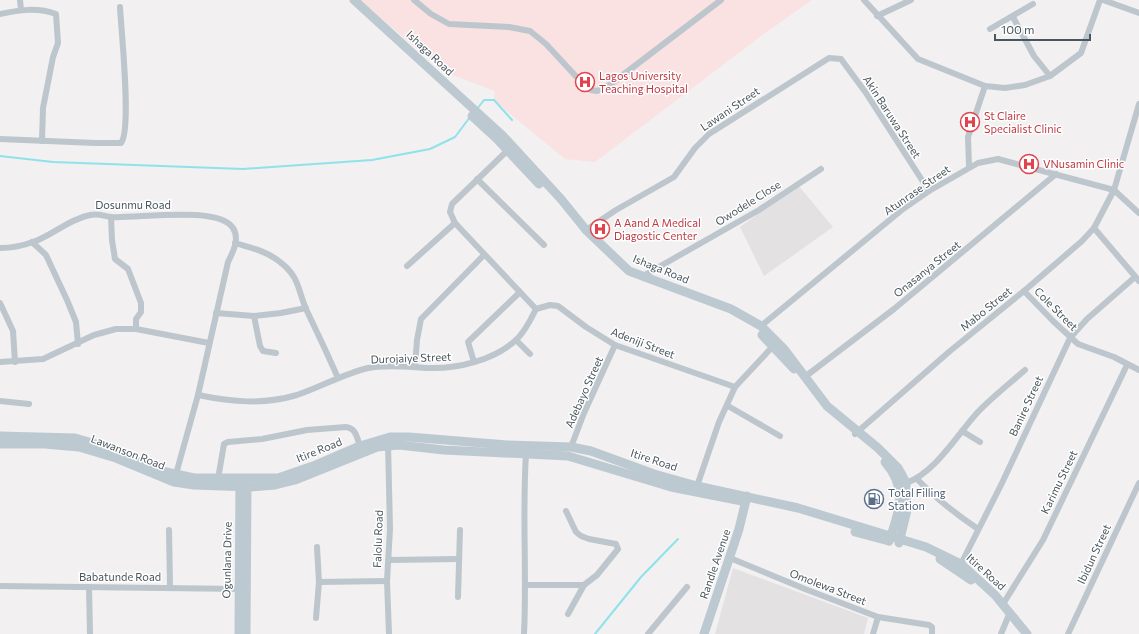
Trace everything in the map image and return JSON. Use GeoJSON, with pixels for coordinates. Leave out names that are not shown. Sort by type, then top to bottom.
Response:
{"type":"FeatureCollection","features":[{"type":"Feature","properties":{"kind":"main road","name":"Ishaga Road"},"geometry":{"type":"LineString","coordinates":[[346,0],[489,127],[607,252],[629,271],[721,305],[761,326],[825,410],[878,448],[898,468],[906,483]]}},
{"type":"Feature","properties":{"kind":"main road","name":"Ishaga Road"},"geometry":{"type":"LineString","coordinates":[[354,0],[463,105]]}},
{"type":"Feature","properties":{"kind":"main road","name":"Ishaga Road"},"geometry":{"type":"LineString","coordinates":[[510,148],[611,261],[627,274],[639,281],[728,314],[752,326],[775,344],[806,376],[827,406],[893,471],[899,485],[900,498],[895,540]]}},
{"type":"Feature","properties":{"kind":"main road","name":"Lawanson Road"},"geometry":{"type":"LineString","coordinates":[[0,436],[79,447],[116,458],[174,482],[194,485],[243,482]]}},
{"type":"Feature","properties":{"kind":"main road","name":"Itire Road"},"geometry":{"type":"LineString","coordinates":[[243,482],[270,479],[287,475],[360,446],[409,436],[507,445],[571,447],[590,451],[654,474],[895,540],[950,557],[961,564],[1003,604],[1028,634]]}},
{"type":"Feature","properties":{"kind":"main road","name":"Lawanson Road"},"geometry":{"type":"LineString","coordinates":[[0,444],[30,440],[75,438],[109,449],[158,470],[194,478],[218,478],[243,482]]}},
{"type":"Feature","properties":{"kind":"main road","name":"Itire Road"},"geometry":{"type":"LineString","coordinates":[[243,482],[275,485],[295,480],[377,447],[387,441],[526,454],[568,456],[671,487],[747,499]]}},
{"type":"Feature","properties":{"kind":"main road","name":"Ogunlana Drive"},"geometry":{"type":"LineString","coordinates":[[243,482],[243,589],[246,634]]}},
{"type":"Feature","properties":{"kind":"main road"},"geometry":{"type":"LineString","coordinates":[[895,540],[906,510],[906,483]]}},
{"type":"Feature","properties":{"kind":"main road","name":"Randle Avenue"},"geometry":{"type":"LineString","coordinates":[[704,634],[730,558],[747,499]]}},
{"type":"Feature","properties":{"kind":"main road","name":"Itire Road"},"geometry":{"type":"LineString","coordinates":[[895,540],[948,563],[974,582],[1008,617],[1020,634]]}},
{"type":"Feature","properties":{"kind":"main road","name":"Ogunlana Drive"},"geometry":{"type":"LineString","coordinates":[[239,634],[243,589]]}},
{"type":"Feature","properties":{"kind":"street"},"geometry":{"type":"LineString","coordinates":[[20,0],[21,10]]}},
{"type":"Feature","properties":{"kind":"street"},"geometry":{"type":"LineString","coordinates":[[414,0],[431,14],[449,24],[509,27],[530,30],[546,44],[584,85],[591,90],[597,91],[623,76],[721,0]]}},
{"type":"Feature","properties":{"kind":"street"},"geometry":{"type":"LineString","coordinates":[[864,0],[877,16],[918,59],[985,86],[1005,88],[1016,87],[1050,76],[1081,53],[1102,0],[1139,13]]}},
{"type":"Feature","properties":{"kind":"street"},"geometry":{"type":"LineString","coordinates":[[877,16],[911,0]]}},
{"type":"Feature","properties":{"kind":"street"},"geometry":{"type":"LineString","coordinates":[[990,29],[1033,4]]}},
{"type":"Feature","properties":{"kind":"street"},"geometry":{"type":"LineString","coordinates":[[0,139],[118,143],[124,140],[125,73],[120,7]]}},
{"type":"Feature","properties":{"kind":"street"},"geometry":{"type":"LineString","coordinates":[[0,14],[21,10],[41,10],[56,14],[58,43],[53,57],[43,108],[42,141]]}},
{"type":"Feature","properties":{"kind":"street"},"geometry":{"type":"LineString","coordinates":[[1012,17],[1034,56],[1050,76]]}},
{"type":"Feature","properties":{"kind":"street","name":"Akin Baruwa Street"},"geometry":{"type":"LineString","coordinates":[[836,57],[841,59],[866,93],[929,191]]}},
{"type":"Feature","properties":{"kind":"street","name":"Lawani Street"},"geometry":{"type":"LineString","coordinates":[[586,230],[616,210],[674,177],[695,148],[709,134],[829,58],[836,57]]}},
{"type":"Feature","properties":{"kind":"street"},"geometry":{"type":"LineString","coordinates":[[969,166],[968,137],[985,86]]}},
{"type":"Feature","properties":{"kind":"street","name":"Mabo Street"},"geometry":{"type":"LineString","coordinates":[[856,433],[945,356],[1024,291],[1082,241],[1094,228],[1114,190],[1139,104]]}},
{"type":"Feature","properties":{"kind":"street"},"geometry":{"type":"LineString","coordinates":[[510,148],[452,204],[450,212],[455,223],[536,309]]}},
{"type":"Feature","properties":{"kind":"street","name":"Atunrase Street"},"geometry":{"type":"LineString","coordinates":[[761,326],[903,209],[969,166],[990,159],[998,159],[1114,190]]}},
{"type":"Feature","properties":{"kind":"street","name":"Owodele Close"},"geometry":{"type":"LineString","coordinates":[[643,276],[759,210],[821,169]]}},
{"type":"Feature","properties":{"kind":"street","name":"Onasanya Street"},"geometry":{"type":"LineString","coordinates":[[806,376],[905,300],[1056,174]]}},
{"type":"Feature","properties":{"kind":"street"},"geometry":{"type":"LineString","coordinates":[[477,179],[544,245]]}},
{"type":"Feature","properties":{"kind":"street"},"geometry":{"type":"LineString","coordinates":[[1114,190],[1139,213]]}},
{"type":"Feature","properties":{"kind":"street","name":"Dosunmu Road"},"geometry":{"type":"LineString","coordinates":[[0,248],[32,242],[84,217],[92,215],[111,217],[202,215],[225,221],[229,224],[235,233],[235,243]]}},
{"type":"Feature","properties":{"kind":"street"},"geometry":{"type":"LineString","coordinates":[[111,217],[112,240],[115,258],[128,269],[141,303],[141,312],[136,319],[136,329]]}},
{"type":"Feature","properties":{"kind":"street"},"geometry":{"type":"LineString","coordinates":[[407,266],[455,223]]}},
{"type":"Feature","properties":{"kind":"street"},"geometry":{"type":"LineString","coordinates":[[1094,228],[1137,279]]}},
{"type":"Feature","properties":{"kind":"street"},"geometry":{"type":"LineString","coordinates":[[32,242],[46,255],[55,273],[76,322],[78,344]]}},
{"type":"Feature","properties":{"kind":"street"},"geometry":{"type":"LineString","coordinates":[[176,474],[198,395],[228,262],[235,243],[266,253],[280,261],[290,271],[338,378]]}},
{"type":"Feature","properties":{"kind":"street"},"geometry":{"type":"LineString","coordinates":[[415,366],[421,319],[484,255]]}},
{"type":"Feature","properties":{"kind":"street","name":"Banire Street"},"geometry":{"type":"LineString","coordinates":[[961,564],[1070,338],[1087,319],[1137,279]]}},
{"type":"Feature","properties":{"kind":"street","name":"Cole Street"},"geometry":{"type":"LineString","coordinates":[[1024,291],[1070,338],[1078,344],[1114,357],[1139,370]]}},
{"type":"Feature","properties":{"kind":"street"},"geometry":{"type":"LineString","coordinates":[[474,362],[468,342],[520,292]]}},
{"type":"Feature","properties":{"kind":"street"},"geometry":{"type":"LineString","coordinates":[[0,303],[12,331],[15,362]]}},
{"type":"Feature","properties":{"kind":"street","name":"Adeniji Street"},"geometry":{"type":"LineString","coordinates":[[536,309],[550,305],[558,306],[586,328],[615,344],[735,387]]}},
{"type":"Feature","properties":{"kind":"street"},"geometry":{"type":"LineString","coordinates":[[216,313],[254,316],[306,308]]}},
{"type":"Feature","properties":{"kind":"street","name":"Durojaiye Street"},"geometry":{"type":"LineString","coordinates":[[198,395],[237,402],[259,402],[298,394],[338,378],[369,368],[415,366],[446,368],[474,362],[494,354],[516,340],[536,309]]}},
{"type":"Feature","properties":{"kind":"street"},"geometry":{"type":"LineString","coordinates":[[254,316],[260,346],[263,351],[276,353]]}},
{"type":"Feature","properties":{"kind":"street"},"geometry":{"type":"LineString","coordinates":[[0,362],[43,359],[78,344],[94,335],[116,329],[136,329],[209,343]]}},
{"type":"Feature","properties":{"kind":"street"},"geometry":{"type":"LineString","coordinates":[[516,340],[530,354]]}},
{"type":"Feature","properties":{"kind":"street","name":"Adebayo Street"},"geometry":{"type":"LineString","coordinates":[[571,447],[584,413],[615,344]]}},
{"type":"Feature","properties":{"kind":"street"},"geometry":{"type":"LineString","coordinates":[[697,486],[720,422],[735,387],[775,344]]}},
{"type":"Feature","properties":{"kind":"street","name":"Karimu Street"},"geometry":{"type":"LineString","coordinates":[[1003,604],[1043,540],[1127,365]]}},
{"type":"Feature","properties":{"kind":"street"},"geometry":{"type":"LineString","coordinates":[[906,483],[917,479],[932,465],[995,395],[1025,370]]}},
{"type":"Feature","properties":{"kind":"street"},"geometry":{"type":"LineString","coordinates":[[0,401],[29,404]]}},
{"type":"Feature","properties":{"kind":"street"},"geometry":{"type":"LineString","coordinates":[[728,406],[780,436]]}},
{"type":"Feature","properties":{"kind":"street"},"geometry":{"type":"LineString","coordinates":[[218,478],[222,450],[224,444],[228,442],[269,438],[307,430],[346,427],[351,428],[355,432],[360,446]]}},
{"type":"Feature","properties":{"kind":"street"},"geometry":{"type":"LineString","coordinates":[[962,431],[980,442]]}},
{"type":"Feature","properties":{"kind":"street","name":"Falolu Road"},"geometry":{"type":"LineString","coordinates":[[387,441],[390,529],[387,581],[389,634]]}},
{"type":"Feature","properties":{"kind":"street"},"geometry":{"type":"LineString","coordinates":[[524,634],[526,585],[523,490],[526,454]]}},
{"type":"Feature","properties":{"kind":"street"},"geometry":{"type":"LineString","coordinates":[[917,479],[931,494],[958,516],[978,529]]}},
{"type":"Feature","properties":{"kind":"street","name":"Ibidun Street"},"geometry":{"type":"LineString","coordinates":[[1068,634],[1139,483]]}},
{"type":"Feature","properties":{"kind":"street"},"geometry":{"type":"LineString","coordinates":[[566,511],[576,532],[589,539],[616,544],[618,546],[618,549],[611,560],[597,575],[584,585],[568,614]]}},
{"type":"Feature","properties":{"kind":"street"},"geometry":{"type":"LineString","coordinates":[[169,530],[170,587]]}},
{"type":"Feature","properties":{"kind":"street"},"geometry":{"type":"LineString","coordinates":[[458,597],[460,530]]}},
{"type":"Feature","properties":{"kind":"street"},"geometry":{"type":"LineString","coordinates":[[316,618],[319,582],[317,547]]}},
{"type":"Feature","properties":{"kind":"street","name":"Omolewa Street"},"geometry":{"type":"LineString","coordinates":[[730,558],[878,617],[922,623],[931,626],[932,634]]}},
{"type":"Feature","properties":{"kind":"street"},"geometry":{"type":"LineString","coordinates":[[389,560],[458,559]]}},
{"type":"Feature","properties":{"kind":"street"},"geometry":{"type":"LineString","coordinates":[[319,582],[387,581]]}},
{"type":"Feature","properties":{"kind":"street"},"geometry":{"type":"LineString","coordinates":[[526,585],[584,585]]}},
{"type":"Feature","properties":{"kind":"street","name":"Babatunde Road"},"geometry":{"type":"LineString","coordinates":[[0,586],[243,589]]}},
{"type":"Feature","properties":{"kind":"street"},"geometry":{"type":"LineString","coordinates":[[89,587],[90,634]]}},
{"type":"Feature","properties":{"kind":"street"},"geometry":{"type":"LineString","coordinates":[[648,634],[687,587]]}},
{"type":"Feature","properties":{"kind":"street"},"geometry":{"type":"LineString","coordinates":[[873,634],[878,617]]}},
{"type":"Feature","properties":{"kind":"street"},"geometry":{"type":"LineString","coordinates":[[1001,634],[1008,617]]}},
{"type":"Feature","properties":{"kind":"shaded area","name":"Lagos University Teaching Hospital"},"geometry":{"type":"Polygon","coordinates":[[[359,0],[812,0],[761,36],[595,162],[565,159],[494,100],[495,91],[445,72],[359,0]]]}},
{"type":"Feature","properties":{"kind":"shaded area"},"geometry":{"type":"Polygon","coordinates":[[[798,185],[833,227],[764,276],[740,227],[798,185]]]}},
{"type":"Feature","properties":{"kind":"shaded area"},"geometry":{"type":"Polygon","coordinates":[[[733,568],[868,618],[864,634],[715,634],[733,568]]]}},
{"type":"Feature","properties":{"kind":"waterway"},"geometry":{"type":"LineString","coordinates":[[477,109],[484,100],[494,100],[512,120]]}},
{"type":"Feature","properties":{"kind":"waterway"},"geometry":{"type":"LineString","coordinates":[[0,156],[53,162],[243,169],[372,160],[430,149],[455,137],[470,117]]}},
{"type":"Feature","properties":{"kind":"waterway"},"geometry":{"type":"LineString","coordinates":[[595,634],[641,577],[678,539]]}},
{"type":"Feature","properties":{"kind":"place","name":"Lagos University Teaching Hospital"},"geometry":{"type":"Point","coordinates":[585,82]}},
{"type":"Feature","properties":{"kind":"place","name":"St Claire Specialist Clinic"},"geometry":{"type":"Point","coordinates":[970,122]}},
{"type":"Feature","properties":{"kind":"place","name":"VNusamin Clinic"},"geometry":{"type":"Point","coordinates":[1029,164]}},
{"type":"Feature","properties":{"kind":"place","name":"A Aand A Medical Diagostic Center"},"geometry":{"type":"Point","coordinates":[600,229]}},
{"type":"Feature","properties":{"kind":"place","name":"Total Filling Station"},"geometry":{"type":"Point","coordinates":[874,499]}}]}
